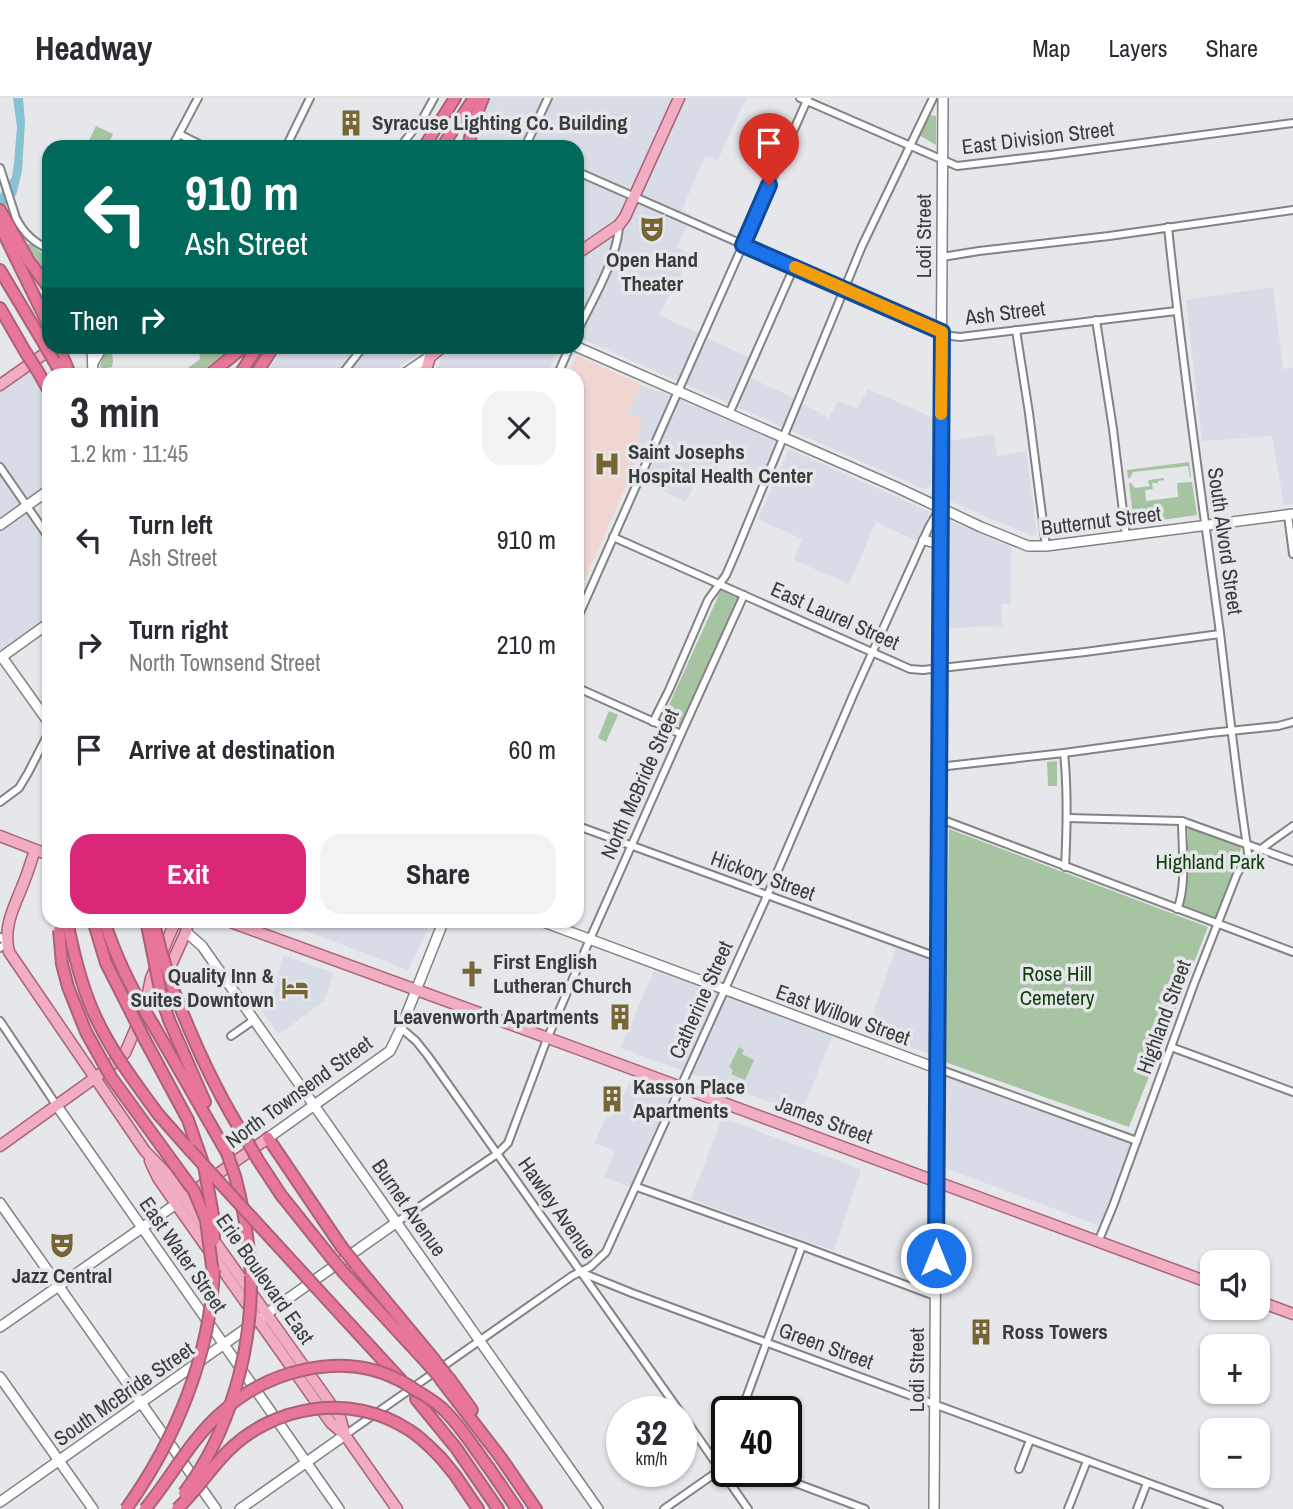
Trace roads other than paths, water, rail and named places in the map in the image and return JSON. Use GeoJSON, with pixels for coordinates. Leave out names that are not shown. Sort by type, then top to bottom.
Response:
{"type":"FeatureCollection","features":[{"type":"Feature","properties":{"kind":"highway"},"geometry":{"type":"LineString","coordinates":[[428,140],[455,98]]}},
{"type":"Feature","properties":{"kind":"highway"},"geometry":{"type":"LineString","coordinates":[[447,140],[474,98]]}},
{"type":"Feature","properties":{"kind":"highway"},"geometry":{"type":"LineString","coordinates":[[470,140],[483,98]]}},
{"type":"Feature","properties":{"kind":"highway"},"geometry":{"type":"LineString","coordinates":[[0,210],[6,232],[42,311]]}},
{"type":"Feature","properties":{"kind":"highway"},"geometry":{"type":"LineString","coordinates":[[6,232],[42,279]]}},
{"type":"Feature","properties":{"kind":"highway"},"geometry":{"type":"LineString","coordinates":[[0,270],[42,340]]}},
{"type":"Feature","properties":{"kind":"highway"},"geometry":{"type":"LineString","coordinates":[[0,308],[42,379]]}},
{"type":"Feature","properties":{"kind":"highway"},"geometry":{"type":"LineString","coordinates":[[0,317],[15,334]]}},
{"type":"Feature","properties":{"kind":"highway"},"geometry":{"type":"LineString","coordinates":[[218,368],[236,354]]}},
{"type":"Feature","properties":{"kind":"highway"},"geometry":{"type":"LineString","coordinates":[[228,368],[238,354]]}},
{"type":"Feature","properties":{"kind":"highway"},"geometry":{"type":"LineString","coordinates":[[58,928],[62,964],[68,987],[86,1032],[111,1077],[194,1191],[206,1220],[214,1274]]}},
{"type":"Feature","properties":{"kind":"highway"},"geometry":{"type":"LineString","coordinates":[[59,928],[85,1012],[109,1054],[158,1114],[401,1380],[456,1448],[498,1509]]}},
{"type":"Feature","properties":{"kind":"highway"},"geometry":{"type":"LineString","coordinates":[[69,928],[77,967],[101,1027],[126,1069],[158,1114]]}},
{"type":"Feature","properties":{"kind":"highway"},"geometry":{"type":"LineString","coordinates":[[95,928],[106,962],[188,1120],[204,1166],[214,1227],[214,1274],[209,1320],[196,1368],[170,1437],[150,1475],[126,1509]]}},
{"type":"Feature","properties":{"kind":"highway"},"geometry":{"type":"LineString","coordinates":[[107,928],[130,986],[227,1153]]}},
{"type":"Feature","properties":{"kind":"highway"},"geometry":{"type":"LineString","coordinates":[[148,928],[169,1020],[235,1175],[244,1209],[251,1276],[243,1358],[225,1419],[198,1474],[175,1509]]}},
{"type":"Feature","properties":{"kind":"highway"},"geometry":{"type":"LineString","coordinates":[[155,928],[160,951],[174,982]]}},
{"type":"Feature","properties":{"kind":"highway"},"geometry":{"type":"LineString","coordinates":[[162,928],[183,1017],[234,1120],[258,1160],[344,1273],[430,1360]]}},
{"type":"Feature","properties":{"kind":"highway"},"geometry":{"type":"LineString","coordinates":[[268,1138],[341,1246],[444,1378],[536,1509]]}},
{"type":"Feature","properties":{"kind":"highway"},"geometry":{"type":"LineString","coordinates":[[145,1509],[206,1427],[237,1399],[262,1384],[294,1372],[309,1368],[352,1366],[398,1380],[445,1411],[517,1509]]}},
{"type":"Feature","properties":{"kind":"highway"},"geometry":{"type":"LineString","coordinates":[[175,1509],[227,1452],[252,1432],[278,1417],[307,1410],[350,1409],[380,1415],[408,1429],[441,1458],[478,1509]]}},
{"type":"Feature","properties":{"kind":"main road"},"geometry":{"type":"LineString","coordinates":[[584,249],[619,225],[629,210],[679,98]]}},
{"type":"Feature","properties":{"kind":"main road"},"geometry":{"type":"LineString","coordinates":[[0,385],[54,354]]}},
{"type":"Feature","properties":{"kind":"main road"},"geometry":{"type":"LineString","coordinates":[[0,836],[42,852]]}},
{"type":"Feature","properties":{"kind":"main road"},"geometry":{"type":"LineString","coordinates":[[2,943],[13,905],[35,850]]}},
{"type":"Feature","properties":{"kind":"main road"},"geometry":{"type":"LineString","coordinates":[[0,1146],[94,1079],[125,1053],[145,1007],[151,978],[173,928]]}},
{"type":"Feature","properties":{"kind":"main road"},"geometry":{"type":"LineString","coordinates":[[145,1007],[170,969],[187,928]]}},
{"type":"Feature","properties":{"kind":"main road","name":"James Street"},"geometry":{"type":"LineString","coordinates":[[247,928],[1200,1279]]}},
{"type":"Feature","properties":{"kind":"main road","name":"Erie Boulevard East"},"geometry":{"type":"LineString","coordinates":[[2,943],[145,1150],[158,1178],[180,1201],[263,1317],[340,1417],[345,1435],[397,1509]]}},
{"type":"Feature","properties":{"kind":"main road","name":"North Townsend Street"},"geometry":{"type":"LineString","coordinates":[[180,1201],[268,1138]]}},
{"type":"Feature","properties":{"kind":"main road"},"geometry":{"type":"LineString","coordinates":[[1270,1305],[1293,1314]]}},
{"type":"Feature","properties":{"kind":"street"},"geometry":{"type":"LineString","coordinates":[[175,140],[198,98]]}},
{"type":"Feature","properties":{"kind":"street"},"geometry":{"type":"LineString","coordinates":[[289,140],[310,98]]}},
{"type":"Feature","properties":{"kind":"street"},"geometry":{"type":"LineString","coordinates":[[406,140],[434,98]]}},
{"type":"Feature","properties":{"kind":"street"},"geometry":{"type":"LineString","coordinates":[[529,140],[548,98]]}},
{"type":"Feature","properties":{"kind":"street","name":"North McBride Street"},"geometry":{"type":"LineString","coordinates":[[653,722],[708,600],[726,575],[862,246],[933,98]]}},
{"type":"Feature","properties":{"kind":"street","name":"Lodi Street"},"geometry":{"type":"LineString","coordinates":[[934,1509],[943,98]]}},
{"type":"Feature","properties":{"kind":"street"},"geometry":{"type":"LineString","coordinates":[[584,603],[805,99]]}},
{"type":"Feature","properties":{"kind":"street","name":"East Division Street"},"geometry":{"type":"LineString","coordinates":[[805,99],[957,166],[1293,123]]}},
{"type":"Feature","properties":{"kind":"street"},"geometry":{"type":"LineString","coordinates":[[178,134],[190,140]]}},
{"type":"Feature","properties":{"kind":"street"},"geometry":{"type":"LineString","coordinates":[[0,168],[20,225],[28,236],[42,246]]}},
{"type":"Feature","properties":{"kind":"street","name":"Ash Street"},"geometry":{"type":"LineString","coordinates":[[584,175],[942,332],[960,337],[1176,311]]}},
{"type":"Feature","properties":{"kind":"street"},"geometry":{"type":"LineString","coordinates":[[942,257],[1293,210]]}},
{"type":"Feature","properties":{"kind":"street"},"geometry":{"type":"LineString","coordinates":[[584,317],[617,242],[619,225]]}},
{"type":"Feature","properties":{"kind":"street","name":"South Alvord Street"},"geometry":{"type":"LineString","coordinates":[[1168,227],[1176,311],[1249,859]]}},
{"type":"Feature","properties":{"kind":"street"},"geometry":{"type":"LineString","coordinates":[[729,414],[794,267]]}},
{"type":"Feature","properties":{"kind":"street"},"geometry":{"type":"LineString","coordinates":[[1096,320],[1126,536]]}},
{"type":"Feature","properties":{"kind":"street"},"geometry":{"type":"LineString","coordinates":[[1016,330],[1046,546]]}},
{"type":"Feature","properties":{"kind":"street","name":"Butternut Street"},"geometry":{"type":"LineString","coordinates":[[584,350],[1028,546],[1046,546],[1291,515]]}},
{"type":"Feature","properties":{"kind":"street"},"geometry":{"type":"LineString","coordinates":[[347,368],[358,354]]}},
{"type":"Feature","properties":{"kind":"street"},"geometry":{"type":"LineString","coordinates":[[411,368],[429,354]]}},
{"type":"Feature","properties":{"kind":"street"},"geometry":{"type":"LineString","coordinates":[[0,467],[42,528]]}},
{"type":"Feature","properties":{"kind":"street"},"geometry":{"type":"LineString","coordinates":[[0,525],[42,495]]}},
{"type":"Feature","properties":{"kind":"street","name":"Catherine Street"},"geometry":{"type":"LineString","coordinates":[[345,1435],[480,1339],[590,1267],[606,1252],[767,896],[872,652],[940,508]]}},
{"type":"Feature","properties":{"kind":"street"},"geometry":{"type":"LineString","coordinates":[[1291,515],[1293,554]]}},
{"type":"Feature","properties":{"kind":"street","name":"East Laurel Street"},"geometry":{"type":"LineString","coordinates":[[613,537],[910,668],[923,670],[1220,634]]}},
{"type":"Feature","properties":{"kind":"street"},"geometry":{"type":"LineString","coordinates":[[923,540],[940,544]]}},
{"type":"Feature","properties":{"kind":"street","name":"North McBride Street"},"geometry":{"type":"LineString","coordinates":[[263,1317],[497,1154],[508,1143],[547,1039],[590,939],[744,595]]}},
{"type":"Feature","properties":{"kind":"street"},"geometry":{"type":"LineString","coordinates":[[42,629],[1,657],[42,713]]}},
{"type":"Feature","properties":{"kind":"street"},"geometry":{"type":"LineString","coordinates":[[584,691],[681,734]]}},
{"type":"Feature","properties":{"kind":"street"},"geometry":{"type":"LineString","coordinates":[[938,767],[1291,725]]}},
{"type":"Feature","properties":{"kind":"street"},"geometry":{"type":"LineString","coordinates":[[0,802],[19,788],[42,745]]}},
{"type":"Feature","properties":{"kind":"street"},"geometry":{"type":"LineString","coordinates":[[1064,754],[1067,818],[1065,867]]}},
{"type":"Feature","properties":{"kind":"street"},"geometry":{"type":"LineString","coordinates":[[939,818],[1293,952]]}},
{"type":"Feature","properties":{"kind":"street"},"geometry":{"type":"LineString","coordinates":[[1067,818],[1182,821],[1293,861]]}},
{"type":"Feature","properties":{"kind":"street"},"geometry":{"type":"LineString","coordinates":[[1177,909],[1182,885],[1182,821]]}},
{"type":"Feature","properties":{"kind":"street","name":"Highland Street"},"geometry":{"type":"LineString","coordinates":[[1098,1242],[1237,874],[1249,859],[1293,826]]}},
{"type":"Feature","properties":{"kind":"street","name":"Hickory Street"},"geometry":{"type":"LineString","coordinates":[[584,828],[937,957]]}},
{"type":"Feature","properties":{"kind":"street","name":"North Townsend Street"},"geometry":{"type":"LineString","coordinates":[[268,1138],[390,1051],[441,928]]}},
{"type":"Feature","properties":{"kind":"street","name":"East Willow Street"},"geometry":{"type":"LineString","coordinates":[[560,928],[1137,1141]]}},
{"type":"Feature","properties":{"kind":"street","name":"Burnet Avenue"},"geometry":{"type":"LineString","coordinates":[[186,932],[202,946],[598,1509]]}},
{"type":"Feature","properties":{"kind":"street"},"geometry":{"type":"LineString","coordinates":[[231,1036],[254,1020]]}},
{"type":"Feature","properties":{"kind":"street","name":"East Water Street"},"geometry":{"type":"LineString","coordinates":[[0,1021],[339,1509]]}},
{"type":"Feature","properties":{"kind":"street","name":"Hawley Avenue"},"geometry":{"type":"LineString","coordinates":[[401,1028],[428,1056],[668,1396]]}},
{"type":"Feature","properties":{"kind":"street"},"geometry":{"type":"LineString","coordinates":[[1171,1047],[1293,1092]]}},
{"type":"Feature","properties":{"kind":"street"},"geometry":{"type":"LineString","coordinates":[[636,1187],[935,1296]]}},
{"type":"Feature","properties":{"kind":"street"},"geometry":{"type":"LineString","coordinates":[[0,1327],[180,1201]]}},
{"type":"Feature","properties":{"kind":"street"},"geometry":{"type":"LineString","coordinates":[[0,1203],[216,1509]]}},
{"type":"Feature","properties":{"kind":"street"},"geometry":{"type":"LineString","coordinates":[[747,1396],[802,1246]]}},
{"type":"Feature","properties":{"kind":"street","name":"Green Street"},"geometry":{"type":"LineString","coordinates":[[580,1272],[1219,1509]]}},
{"type":"Feature","properties":{"kind":"street","name":"South McBride Street"},"geometry":{"type":"LineString","coordinates":[[0,1502],[263,1317]]}},
{"type":"Feature","properties":{"kind":"street"},"geometry":{"type":"LineString","coordinates":[[0,1377],[93,1509]]}},
{"type":"Feature","properties":{"kind":"street","name":"Hawley Avenue"},"geometry":{"type":"LineString","coordinates":[[697,1434],[711,1452]]}},
{"type":"Feature","properties":{"kind":"street"},"geometry":{"type":"LineString","coordinates":[[240,1509],[345,1435]]}},
{"type":"Feature","properties":{"kind":"street"},"geometry":{"type":"LineString","coordinates":[[1020,1469],[1030,1440]]}},
{"type":"Feature","properties":{"kind":"street"},"geometry":{"type":"LineString","coordinates":[[1068,1509],[1087,1461]]}},
{"type":"Feature","properties":{"kind":"street"},"geometry":{"type":"LineString","coordinates":[[664,1509],[711,1476]]}},
{"type":"Feature","properties":{"kind":"street"},"geometry":{"type":"LineString","coordinates":[[1137,1509],[1147,1483]]}},
{"type":"Feature","properties":{"kind":"street"},"geometry":{"type":"LineString","coordinates":[[802,1485],[865,1509]]}},
{"type":"Feature","properties":{"kind":"street","name":"Hawley Avenue"},"geometry":{"type":"LineString","coordinates":[[735,1487],[748,1509]]}},
{"type":"Feature","properties":{"kind":"water"},"geometry":{"type":"Polygon","coordinates":[[[13,98],[23,98],[25,122],[22,171],[16,195],[0,212],[0,194],[12,177],[14,163],[17,127],[13,98]]]}},
{"type":"Feature","properties":{"kind":"place","name":"Syracuse Lighting Co. Building"},"geometry":{"type":"Point","coordinates":[351,123]}},
{"type":"Feature","properties":{"kind":"place","name":"Open Hand Theater"},"geometry":{"type":"Point","coordinates":[652,229]}},
{"type":"Feature","properties":{"kind":"place","name":"Saint Josephs Hospital Health Center"},"geometry":{"type":"Point","coordinates":[607,464]}},
{"type":"Feature","properties":{"kind":"place","name":"First English Lutheran Church"},"geometry":{"type":"Point","coordinates":[472,974]}},
{"type":"Feature","properties":{"kind":"place","name":"Quality Inn & Suites Downtown"},"geometry":{"type":"Point","coordinates":[295,988]}},
{"type":"Feature","properties":{"kind":"place","name":"Leavenworth Apartments"},"geometry":{"type":"Point","coordinates":[620,1017]}},
{"type":"Feature","properties":{"kind":"place","name":"Kasson Place Apartments"},"geometry":{"type":"Point","coordinates":[612,1099]}},
{"type":"Feature","properties":{"kind":"place","name":"Jazz Central"},"geometry":{"type":"Point","coordinates":[62,1245]}},
{"type":"Feature","properties":{"kind":"place","name":"Ross Towers"},"geometry":{"type":"Point","coordinates":[981,1332]}},
{"type":"Feature","properties":{"kind":"park label","name":"Highland Park"},"geometry":{"type":"Point","coordinates":[1210,862]}},
{"type":"Feature","properties":{"kind":"park label","name":"Rose Hill Cemetery"},"geometry":{"type":"Point","coordinates":[1057,986]}}]}
